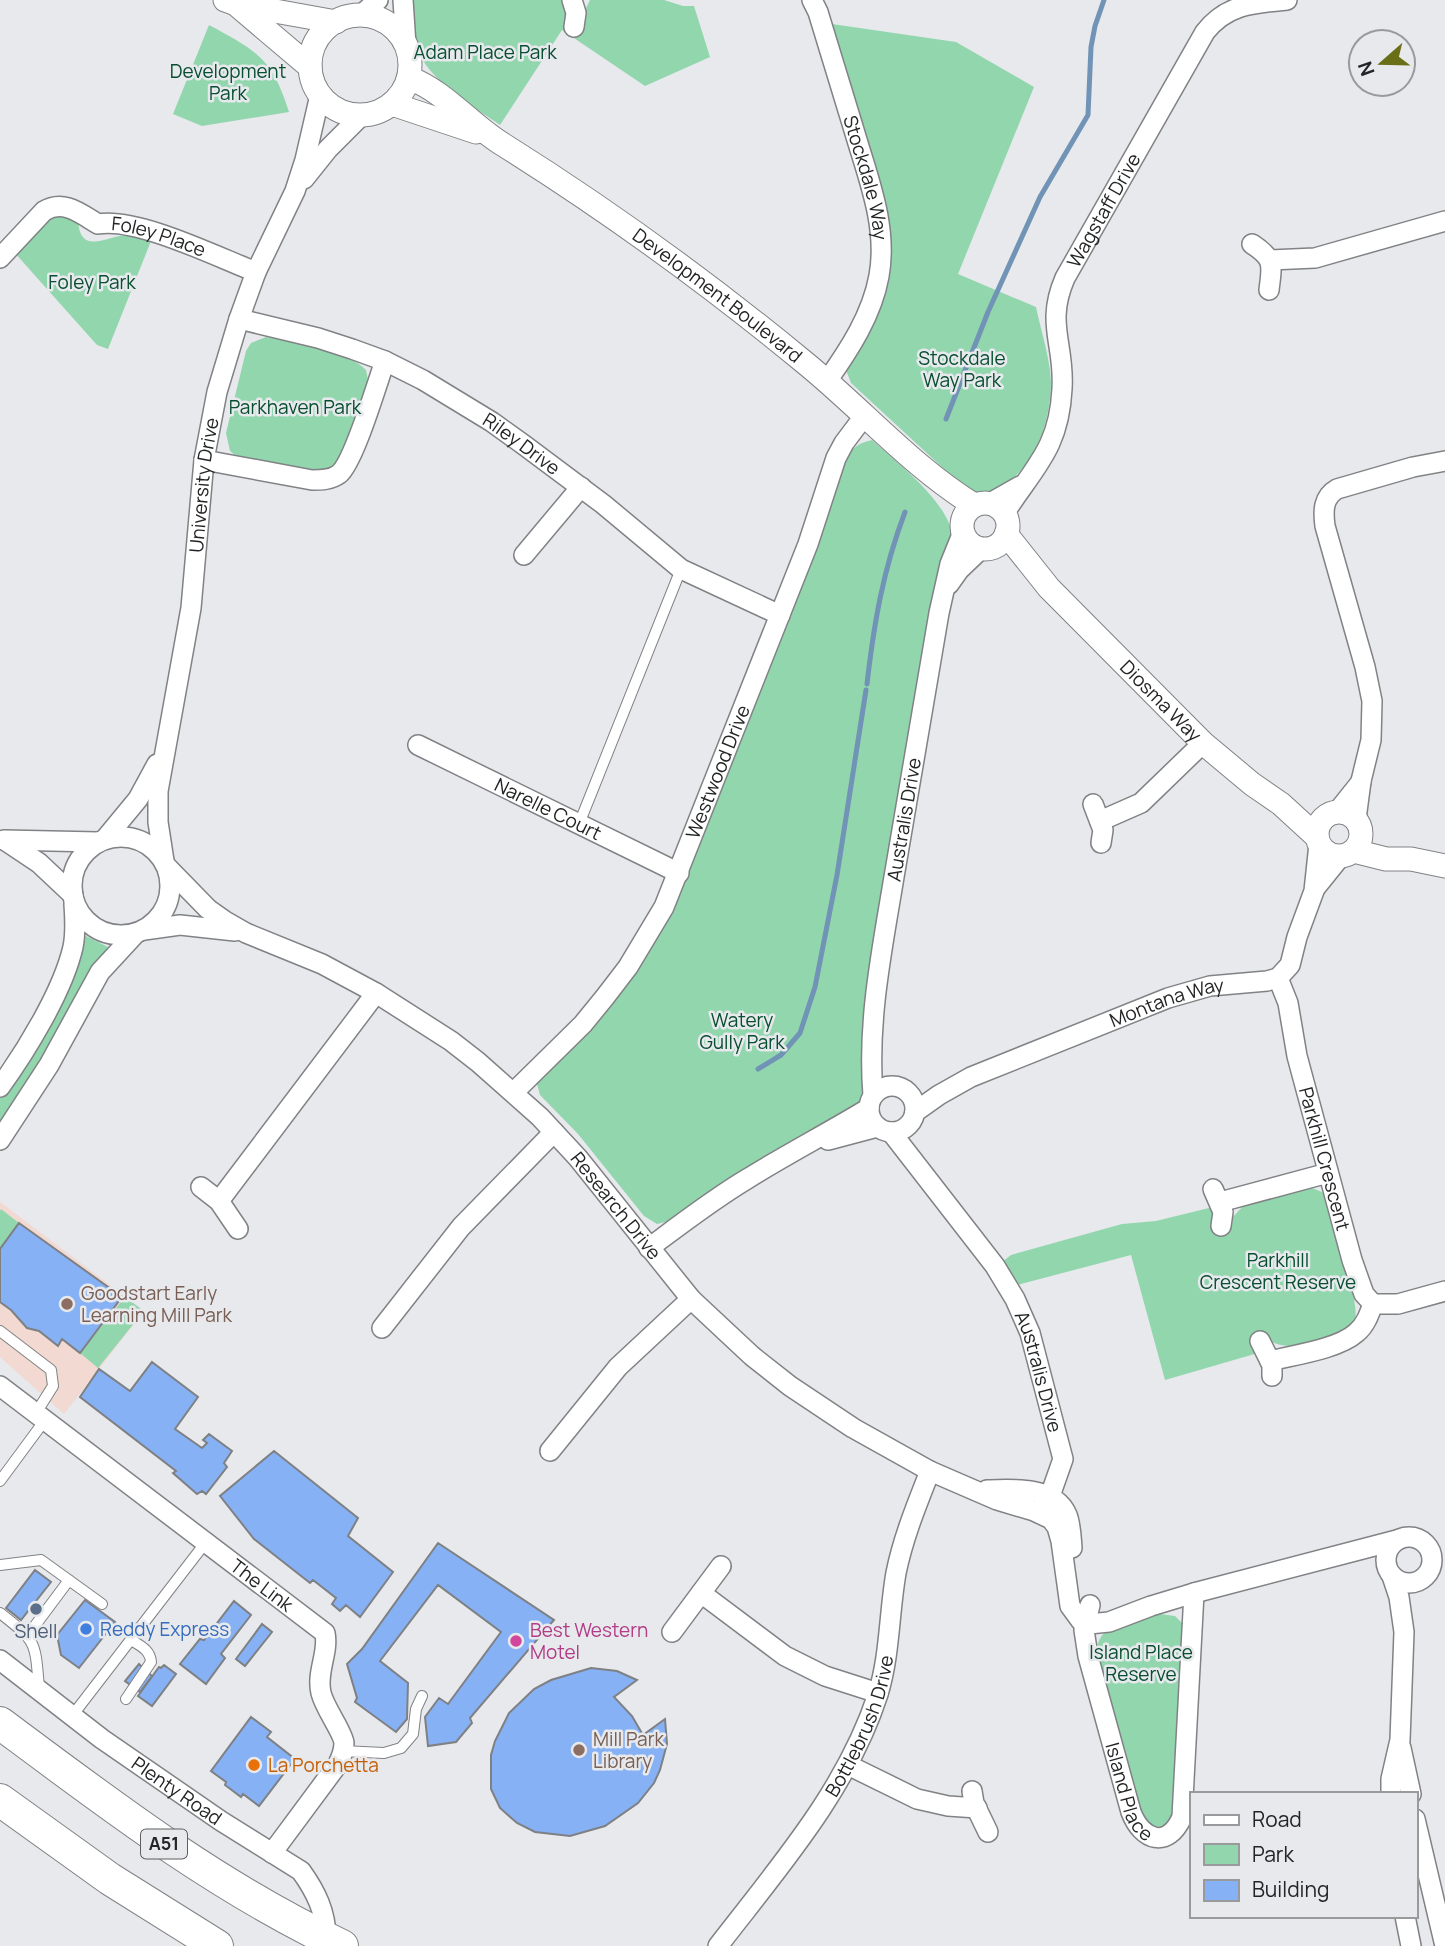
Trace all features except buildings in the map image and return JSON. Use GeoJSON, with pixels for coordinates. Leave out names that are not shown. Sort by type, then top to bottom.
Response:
{"type":"FeatureCollection","features":[{"type":"Feature","properties":{"kind":"highway","name":"Plenty Road"},"geometry":{"type":"LineString","coordinates":[[0,1723],[164,1844],[262,1906],[334,1942]]}},
{"type":"Feature","properties":{"kind":"highway"},"geometry":{"type":"LineString","coordinates":[[0,1800],[110,1880],[217,1946]]}},
{"type":"Feature","properties":{"kind":"street"},"geometry":{"type":"LineString","coordinates":[[403,0],[406,45],[410,61],[409,78],[400,97],[393,104],[378,113],[361,116],[342,112],[333,108],[315,86],[310,67],[311,57],[317,40],[336,22],[370,8],[397,31],[406,45]]}},
{"type":"Feature","properties":{"kind":"street"},"geometry":{"type":"LineString","coordinates":[[572,0],[576,13],[574,27]]}},
{"type":"Feature","properties":{"kind":"street","name":"Wagstaff Drive"},"geometry":{"type":"LineString","coordinates":[[991,525],[1046,455],[1055,436],[1062,388],[1062,365],[1054,312],[1065,278],[1213,22],[1236,7],[1287,0]]}},
{"type":"Feature","properties":{"kind":"street"},"geometry":{"type":"LineString","coordinates":[[230,2],[336,22]]}},
{"type":"Feature","properties":{"kind":"street"},"geometry":{"type":"LineString","coordinates":[[230,2],[310,67]]}},
{"type":"Feature","properties":{"kind":"street","name":"Stockdale Way"},"geometry":{"type":"LineString","coordinates":[[815,4],[873,192],[882,253],[875,294],[868,312],[841,361],[822,377]]}},
{"type":"Feature","properties":{"kind":"street","name":"Development Boulevard"},"geometry":{"type":"LineString","coordinates":[[409,78],[424,84],[495,139],[578,192],[682,265],[822,377],[923,470],[991,525],[969,542],[923,470]]}},
{"type":"Feature","properties":{"kind":"street","name":"University Drive"},"geometry":{"type":"LineString","coordinates":[[165,864],[158,804],[164,751],[174,711],[191,608],[204,460],[217,392],[256,272],[295,191],[320,94]]}},
{"type":"Feature","properties":{"kind":"street","name":"Development Boulevard"},"geometry":{"type":"LineString","coordinates":[[393,104],[495,139]]}},
{"type":"Feature","properties":{"kind":"street","name":"University Drive"},"geometry":{"type":"LineString","coordinates":[[295,191],[328,149],[361,116]]}},
{"type":"Feature","properties":{"kind":"street","name":"Foley Place"},"geometry":{"type":"LineString","coordinates":[[0,258],[44,211],[50,207],[67,206],[98,224],[110,222],[139,227],[256,272]]}},
{"type":"Feature","properties":{"kind":"street"},"geometry":{"type":"LineString","coordinates":[[1270,260],[1315,258],[1445,220]]}},
{"type":"Feature","properties":{"kind":"street"},"geometry":{"type":"LineString","coordinates":[[1252,244],[1270,260],[1272,274],[1269,290]]}},
{"type":"Feature","properties":{"kind":"street","name":"Riley Drive"},"geometry":{"type":"LineString","coordinates":[[239,319],[318,338],[385,361],[434,386],[492,422],[581,487],[681,569],[780,614]]}},
{"type":"Feature","properties":{"kind":"street"},"geometry":{"type":"LineString","coordinates":[[204,460],[312,480],[324,480],[338,474],[349,460],[385,361]]}},
{"type":"Feature","properties":{"kind":"street","name":"Westwood Drive"},"geometry":{"type":"LineString","coordinates":[[514,1093],[583,1024],[613,987],[664,907],[807,544],[836,458],[864,415]]}},
{"type":"Feature","properties":{"kind":"street"},"geometry":{"type":"LineString","coordinates":[[1278,978],[1290,965],[1314,891],[1361,781],[1371,740],[1372,701],[1325,526],[1325,502],[1331,492],[1338,489],[1413,467],[1445,461]]}},
{"type":"Feature","properties":{"kind":"street"},"geometry":{"type":"LineString","coordinates":[[524,555],[581,487]]}},
{"type":"Feature","properties":{"kind":"street","name":"Diosma Way"},"geometry":{"type":"LineString","coordinates":[[991,525],[1049,588],[1203,743],[1252,784],[1281,804],[1386,859],[1411,859],[1445,866]]}},
{"type":"Feature","properties":{"kind":"street","name":"Australis Drive"},"geometry":{"type":"LineString","coordinates":[[944,591],[991,525]]}},
{"type":"Feature","properties":{"kind":"street","name":"Australis Drive"},"geometry":{"type":"LineString","coordinates":[[871,1102],[873,1007],[878,972],[944,591],[962,529]]}},
{"type":"Feature","properties":{"kind":"street"},"geometry":{"type":"LineString","coordinates":[[1101,843],[1103,830],[1096,812],[1140,803],[1203,743]]}},
{"type":"Feature","properties":{"kind":"street","name":"Narelle Court"},"geometry":{"type":"LineString","coordinates":[[418,745],[679,873]]}},
{"type":"Feature","properties":{"kind":"street","name":"University Drive"},"geometry":{"type":"LineString","coordinates":[[102,841],[138,799],[164,751]]}},
{"type":"Feature","properties":{"kind":"street"},"geometry":{"type":"LineString","coordinates":[[0,1140],[49,1065],[100,972],[140,931],[154,923],[167,903],[170,891],[165,864],[151,847],[134,838],[125,836],[102,841],[2,839]]}},
{"type":"Feature","properties":{"kind":"street"},"geometry":{"type":"LineString","coordinates":[[2,839],[39,863],[74,897],[85,919],[93,926],[114,935],[140,931]]}},
{"type":"Feature","properties":{"kind":"street"},"geometry":{"type":"LineString","coordinates":[[0,1087],[64,973],[73,946],[74,870],[80,859],[102,841]]}},
{"type":"Feature","properties":{"kind":"street","name":"Research Drive"},"geometry":{"type":"LineString","coordinates":[[165,864],[208,909],[246,933],[323,964],[376,993],[451,1041],[514,1093],[554,1132],[598,1182],[691,1298],[752,1356],[822,1410],[885,1448],[997,1500],[1046,1505]]}},
{"type":"Feature","properties":{"kind":"street","name":"Research Drive"},"geometry":{"type":"LineString","coordinates":[[140,931],[188,925],[246,933]]}},
{"type":"Feature","properties":{"kind":"street","name":"Montana Way"},"geometry":{"type":"LineString","coordinates":[[913,1118],[939,1095],[971,1077],[1181,993],[1210,986],[1278,978]]}},
{"type":"Feature","properties":{"kind":"street","name":"Parkhill Crescent"},"geometry":{"type":"LineString","coordinates":[[1278,978],[1288,1003],[1294,1047],[1359,1284],[1373,1304]]}},
{"type":"Feature","properties":{"kind":"street"},"geometry":{"type":"LineString","coordinates":[[219,1201],[376,993]]}},
{"type":"Feature","properties":{"kind":"street"},"geometry":{"type":"LineString","coordinates":[[810,1144],[884,1130],[902,1130],[913,1118],[914,1101],[886,1072],[872,1047]]}},
{"type":"Feature","properties":{"kind":"street","name":"Montana Way"},"geometry":{"type":"LineString","coordinates":[[902,1088],[971,1077]]}},
{"type":"Feature","properties":{"kind":"street"},"geometry":{"type":"LineString","coordinates":[[649,1248],[707,1204],[776,1161],[810,1144],[871,1102],[884,1087],[902,1088]]}},
{"type":"Feature","properties":{"kind":"street"},"geometry":{"type":"LineString","coordinates":[[871,1102],[871,1119],[884,1130]]}},
{"type":"Feature","properties":{"kind":"street","name":"Australis Drive"},"geometry":{"type":"LineString","coordinates":[[913,1118],[923,1171]]}},
{"type":"Feature","properties":{"kind":"street","name":"Australis Drive"},"geometry":{"type":"LineString","coordinates":[[884,1130],[923,1171],[1000,1273],[1030,1332],[1063,1451],[1062,1468],[1046,1505]]}},
{"type":"Feature","properties":{"kind":"street"},"geometry":{"type":"LineString","coordinates":[[383,1328],[461,1227],[554,1132]]}},
{"type":"Feature","properties":{"kind":"street"},"geometry":{"type":"LineString","coordinates":[[1221,1226],[1223,1212],[1217,1196],[1328,1172]]}},
{"type":"Feature","properties":{"kind":"street"},"geometry":{"type":"LineString","coordinates":[[201,1186],[219,1201],[238,1229]]}},
{"type":"Feature","properties":{"kind":"street"},"geometry":{"type":"LineString","coordinates":[[1260,1341],[1271,1369],[1353,1336],[1366,1322],[1373,1304],[1398,1304],[1445,1291]]}},
{"type":"Feature","properties":{"kind":"street"},"geometry":{"type":"LineString","coordinates":[[550,1451],[618,1367],[691,1298]]}},
{"type":"Feature","properties":{"kind":"street","name":"The Link"},"geometry":{"type":"LineString","coordinates":[[0,1386],[325,1633],[327,1644],[320,1672],[320,1687],[328,1714],[344,1742],[342,1751]]}},
{"type":"Feature","properties":{"kind":"street","name":"Bottlebrush Drive"},"geometry":{"type":"LineString","coordinates":[[718,1946],[810,1827],[848,1765],[878,1693],[901,1553],[930,1471]]}},
{"type":"Feature","properties":{"kind":"street"},"geometry":{"type":"LineString","coordinates":[[1046,1505],[1060,1534],[1070,1606],[1075,1615],[1151,1606],[1410,1537],[1436,1549],[1429,1571],[1422,1579],[1404,1632]]}},
{"type":"Feature","properties":{"kind":"street"},"geometry":{"type":"LineString","coordinates":[[1391,1792],[1391,1779],[1400,1740],[1404,1632],[1399,1597],[1386,1563],[1388,1550],[1397,1540]]}},
{"type":"Feature","properties":{"kind":"street"},"geometry":{"type":"LineString","coordinates":[[1338,1555],[1363,1555],[1383,1565],[1405,1583],[1422,1579],[1445,1567]]}},
{"type":"Feature","properties":{"kind":"street"},"geometry":{"type":"LineString","coordinates":[[672,1632],[721,1566]]}},
{"type":"Feature","properties":{"kind":"street"},"geometry":{"type":"LineString","coordinates":[[701,1593],[795,1661],[825,1676],[878,1693]]}},
{"type":"Feature","properties":{"kind":"street","name":"Island Place"},"geometry":{"type":"LineString","coordinates":[[1088,1614],[1084,1630],[1088,1656],[1134,1821],[1145,1835],[1166,1836],[1179,1825],[1185,1797],[1194,1593]]}},
{"type":"Feature","properties":{"kind":"street","name":"Plenty Road"},"geometry":{"type":"LineString","coordinates":[[0,1660],[143,1768],[301,1871],[310,1883],[334,1942]]}},
{"type":"Feature","properties":{"kind":"street"},"geometry":{"type":"LineString","coordinates":[[1400,1740],[1411,1792]]}},
{"type":"Feature","properties":{"kind":"street"},"geometry":{"type":"LineString","coordinates":[[272,1853],[338,1764],[342,1751]]}},
{"type":"Feature","properties":{"kind":"street"},"geometry":{"type":"LineString","coordinates":[[848,1765],[917,1798],[948,1806],[974,1800],[988,1832]]}},
{"type":"Feature","properties":{"kind":"street"},"geometry":{"type":"LineString","coordinates":[[1417,1830],[1445,1946]]}},
{"type":"Feature","properties":{"kind":"street"},"geometry":{"type":"LineString","coordinates":[[1405,1918],[1411,1946]]}},
{"type":"Feature","properties":{"kind":"lane"},"geometry":{"type":"LineString","coordinates":[[579,824],[681,569]]}},
{"type":"Feature","properties":{"kind":"lane"},"geometry":{"type":"LineString","coordinates":[[0,1331],[51,1370],[53,1386],[40,1416],[0,1481]]}},
{"type":"Feature","properties":{"kind":"lane"},"geometry":{"type":"LineString","coordinates":[[72,1716],[206,1542]]}},
{"type":"Feature","properties":{"kind":"lane"},"geometry":{"type":"LineString","coordinates":[[0,1565],[41,1560],[102,1604]]}},
{"type":"Feature","properties":{"kind":"lane"},"geometry":{"type":"LineString","coordinates":[[28,1635],[69,1580]]}},
{"type":"Feature","properties":{"kind":"lane"},"geometry":{"type":"LineString","coordinates":[[0,1613],[28,1635],[35,1648],[39,1690]]}},
{"type":"Feature","properties":{"kind":"lane"},"geometry":{"type":"LineString","coordinates":[[126,1699],[151,1662],[150,1655],[144,1648],[131,1640]]}},
{"type":"Feature","properties":{"kind":"lane"},"geometry":{"type":"LineString","coordinates":[[342,1751],[384,1753],[401,1748],[413,1734],[416,1709],[422,1696]]}},
{"type":"Feature","properties":{"kind":"shaded area","name":"Goodstart Early Learning Mill Park"},"geometry":{"type":"Polygon","coordinates":[[[0,1202],[144,1311],[64,1414],[0,1357],[0,1202]]]}},
{"type":"Feature","properties":{"kind":"green space","name":"Adam Place Park"},"geometry":{"type":"Polygon","coordinates":[[[409,0],[563,0],[567,8],[584,23],[585,10],[590,0],[664,0],[683,6],[694,6],[710,57],[645,86],[562,30],[500,125],[448,88],[426,65],[413,38],[409,0]]]}},
{"type":"Feature","properties":{"kind":"green space","name":"Stockdale Way Park"},"geometry":{"type":"Polygon","coordinates":[[[832,24],[956,42],[1034,87],[958,274],[1036,307],[1049,364],[1050,401],[1039,442],[1016,476],[994,491],[983,493],[970,490],[957,481],[851,383],[846,370],[888,269],[832,24]]]}},
{"type":"Feature","properties":{"kind":"green space","name":"Development Park"},"geometry":{"type":"Polygon","coordinates":[[[209,25],[261,58],[276,79],[289,112],[202,126],[173,114],[209,25]]]}},
{"type":"Feature","properties":{"kind":"green space","name":"Foley Park"},"geometry":{"type":"Polygon","coordinates":[[[52,214],[78,220],[80,231],[89,241],[128,235],[151,241],[108,349],[97,345],[14,252],[52,214]]]}},
{"type":"Feature","properties":{"kind":"green space","name":"Parkhaven Park"},"geometry":{"type":"Polygon","coordinates":[[[266,337],[334,353],[366,370],[369,385],[345,449],[335,466],[329,470],[313,472],[240,459],[230,451],[226,433],[246,351],[251,343],[266,337]]]}},
{"type":"Feature","properties":{"kind":"green space","name":"Watery Gully Park"},"geometry":{"type":"Polygon","coordinates":[[[872,440],[932,497],[949,523],[953,537],[865,1095],[860,1104],[674,1220],[657,1224],[644,1216],[578,1134],[540,1095],[537,1084],[671,913],[812,555],[846,458],[857,446],[872,440]]]}},
{"type":"Feature","properties":{"kind":"green space"},"geometry":{"type":"Polygon","coordinates":[[[82,934],[108,947],[0,1132],[0,1096],[82,934]]]}},
{"type":"Feature","properties":{"kind":"green space","name":"Parkhill Crescent Reserve"},"geometry":{"type":"Polygon","coordinates":[[[1307,1186],[1322,1192],[1328,1204],[1355,1302],[1354,1324],[1336,1336],[1309,1343],[1284,1346],[1265,1338],[1258,1353],[1165,1380],[1131,1255],[1017,1285],[1002,1262],[1011,1255],[1122,1224],[1156,1221],[1213,1207],[1230,1220],[1244,1205],[1307,1186]]]}},
{"type":"Feature","properties":{"kind":"green space"},"geometry":{"type":"Polygon","coordinates":[[[1,1209],[19,1223],[0,1249],[0,1211],[1,1209]]]}},
{"type":"Feature","properties":{"kind":"green space"},"geometry":{"type":"Polygon","coordinates":[[[125,1297],[144,1311],[98,1368],[80,1353],[125,1297]]]}},
{"type":"Feature","properties":{"kind":"green space","name":"Island Place Reserve"},"geometry":{"type":"Polygon","coordinates":[[[1160,1614],[1175,1616],[1185,1626],[1177,1813],[1165,1826],[1159,1827],[1143,1819],[1096,1658],[1098,1645],[1108,1629],[1127,1621],[1160,1614]]]}},
{"type":"Feature","properties":{"kind":"waterway"},"geometry":{"type":"LineString","coordinates":[[946,419],[988,312],[1040,197],[1088,115],[1091,47],[1104,0]]}},
{"type":"Feature","properties":{"kind":"waterway"},"geometry":{"type":"LineString","coordinates":[[867,684],[880,597],[905,512]]}},
{"type":"Feature","properties":{"kind":"waterway"},"geometry":{"type":"LineString","coordinates":[[758,1069],[781,1055],[800,1033],[815,987],[837,875],[866,690]]}},
{"type":"Feature","properties":{"kind":"place","name":"Goodstart Early Learning Mill Park"},"geometry":{"type":"Point","coordinates":[67,1304]}},
{"type":"Feature","properties":{"kind":"place","name":"Shell"},"geometry":{"type":"Point","coordinates":[36,1609]}},
{"type":"Feature","properties":{"kind":"place","name":"Reddy Express"},"geometry":{"type":"Point","coordinates":[86,1629]}},
{"type":"Feature","properties":{"kind":"place","name":"Best Western Motel"},"geometry":{"type":"Point","coordinates":[516,1641]}},
{"type":"Feature","properties":{"kind":"place","name":"Mill Park Library"},"geometry":{"type":"Point","coordinates":[579,1750]}},
{"type":"Feature","properties":{"kind":"place","name":"La Porchetta"},"geometry":{"type":"Point","coordinates":[254,1765]}}]}
